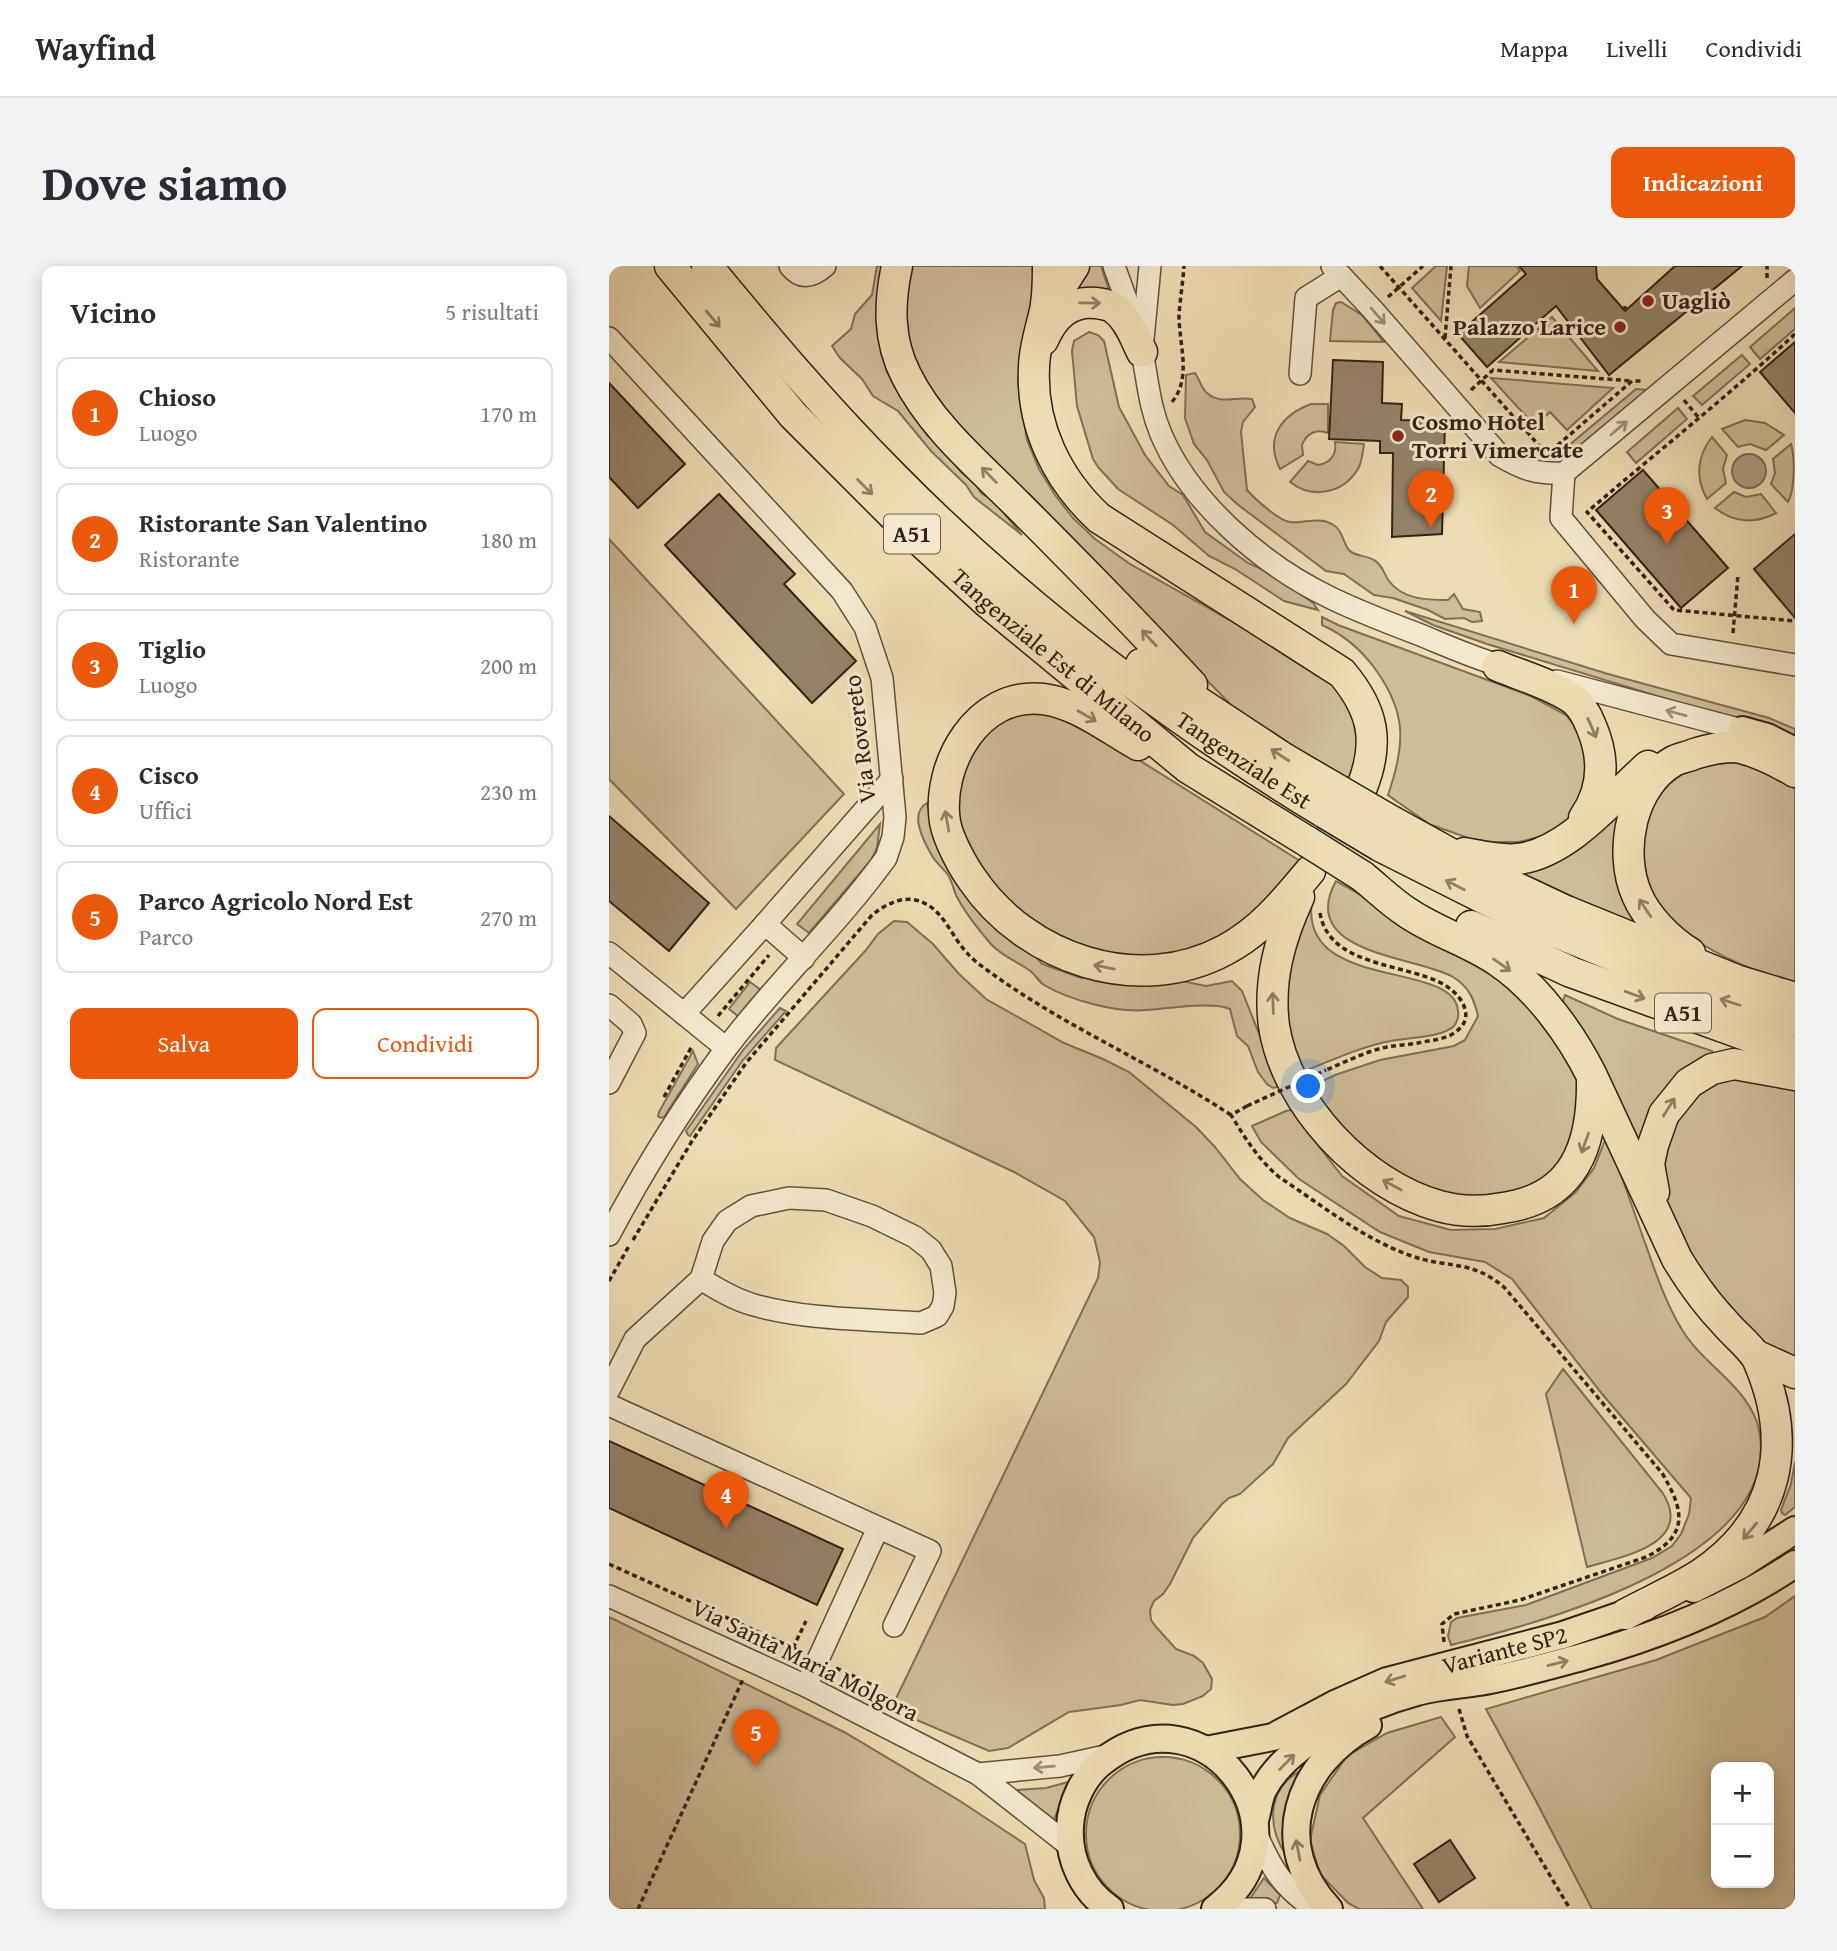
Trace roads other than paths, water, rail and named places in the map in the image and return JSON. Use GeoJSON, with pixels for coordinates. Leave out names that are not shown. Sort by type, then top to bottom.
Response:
{"type":"FeatureCollection","features":[{"type":"Feature","properties":{"kind":"highway","name":"Tangenziale Est di Milano"},"geometry":{"type":"LineString","coordinates":[[670,266],[793,415],[901,523],[988,603],[1188,768],[1362,876]]}},
{"type":"Feature","properties":{"kind":"highway","name":"A51"},"geometry":{"type":"LineString","coordinates":[[708,266],[785,361]]}},
{"type":"Feature","properties":{"kind":"highway"},"geometry":{"type":"LineString","coordinates":[[897,266],[890,306],[891,329],[905,375],[925,407],[1230,722]]}},
{"type":"Feature","properties":{"kind":"highway"},"geometry":{"type":"LineString","coordinates":[[785,361],[963,527],[1080,621],[1172,686],[1342,797],[1371,757],[1372,741],[1366,709],[1342,673],[1099,518],[1079,499],[1062,475],[1047,445],[1035,408],[1034,367],[1045,312],[1048,266]]}},
{"type":"Feature","properties":{"kind":"highway"},"geometry":{"type":"LineString","coordinates":[[1045,312],[1074,266]]}},
{"type":"Feature","properties":{"kind":"highway"},"geometry":{"type":"LineString","coordinates":[[1034,367],[1049,326],[1068,308],[1085,302],[1105,304],[1115,309],[1125,320],[1142,352]]}},
{"type":"Feature","properties":{"kind":"highway","name":"Tangenziale Est"},"geometry":{"type":"LineString","coordinates":[[785,361],[893,476],[981,561],[1054,623],[1168,709],[1267,778],[1342,797],[1387,834],[1531,922],[1716,997],[1795,1022]]}},
{"type":"Feature","properties":{"kind":"highway"},"geometry":{"type":"LineString","coordinates":[[1498,666],[1575,701],[1588,718],[1599,744],[1602,763],[1592,807],[1582,822],[1558,845]]}},
{"type":"Feature","properties":{"kind":"highway"},"geometry":{"type":"LineString","coordinates":[[1188,768],[1139,746],[1076,710],[1042,699],[1022,699],[992,710],[979,719],[963,739],[944,786],[945,824],[963,866],[984,897],[1008,920],[1041,943],[1071,958],[1121,970],[1172,968],[1224,951],[1249,936],[1274,913],[1310,871],[1285,927],[1273,982],[1275,1027],[1281,1053],[1303,1098],[1338,1144],[1378,1177],[1437,1205],[1489,1210],[1517,1206],[1546,1195],[1558,1185],[1576,1162],[1587,1137],[1593,1110],[1592,1076]]}},
{"type":"Feature","properties":{"kind":"highway"},"geometry":{"type":"LineString","coordinates":[[1387,834],[1446,850],[1519,859],[1558,845],[1599,813],[1669,745],[1706,732],[1742,730]]}},
{"type":"Feature","properties":{"kind":"highway"},"geometry":{"type":"LineString","coordinates":[[1736,980],[1679,946],[1652,919],[1637,896],[1630,871],[1631,819],[1641,797],[1664,770],[1674,761],[1706,750],[1738,747],[1768,757],[1795,772]]}},
{"type":"Feature","properties":{"kind":"highway"},"geometry":{"type":"LineString","coordinates":[[1446,850],[1491,876],[1566,911],[1736,980],[1795,998]]}},
{"type":"Feature","properties":{"kind":"highway"},"geometry":{"type":"LineString","coordinates":[[1362,876],[1408,913],[1512,971],[1559,1021],[1578,1048],[1592,1076],[1669,1242],[1702,1296],[1755,1355],[1779,1404],[1783,1426],[1783,1468],[1772,1499],[1751,1531],[1700,1574],[1626,1614]]}},
{"type":"Feature","properties":{"kind":"highway","name":"A51"},"geometry":{"type":"LineString","coordinates":[[1362,876],[1571,972],[1795,1053]]}},
{"type":"Feature","properties":{"kind":"highway"},"geometry":{"type":"LineString","coordinates":[[1669,1242],[1653,1190],[1649,1164],[1660,1123],[1673,1100],[1695,1078],[1712,1069],[1734,1064],[1795,1075]]}},
{"type":"Feature","properties":{"kind":"highway"},"geometry":{"type":"LineString","coordinates":[[1755,1355],[1795,1373]]}},
{"type":"Feature","properties":{"kind":"main road"},"geometry":{"type":"LineString","coordinates":[[1742,730],[1767,737],[1795,751]]}},
{"type":"Feature","properties":{"kind":"main road","name":"Variante SP2"},"geometry":{"type":"LineString","coordinates":[[1206,1749],[1273,1737],[1335,1704],[1387,1681],[1563,1635],[1626,1614],[1707,1583],[1795,1530]]}},
{"type":"Feature","properties":{"kind":"main road","name":"Variante SP2"},"geometry":{"type":"LineString","coordinates":[[1215,1909],[1237,1888],[1247,1871],[1253,1853],[1255,1827],[1263,1790],[1280,1768],[1312,1739],[1335,1725],[1417,1692],[1492,1680],[1583,1657],[1660,1633],[1705,1615],[1753,1591],[1795,1564]]}},
{"type":"Feature","properties":{"kind":"main road"},"geometry":{"type":"LineString","coordinates":[[1329,1909],[1308,1880],[1296,1842],[1296,1816],[1299,1805],[1321,1765],[1341,1743],[1371,1723],[1410,1706],[1492,1680]]}},
{"type":"Feature","properties":{"kind":"main road"},"geometry":{"type":"LineString","coordinates":[[1110,1909],[1083,1896],[1071,1847],[1070,1826],[1078,1794],[1092,1772],[1110,1755],[1141,1741],[1157,1739],[1191,1743],[1206,1749],[1226,1764],[1241,1782],[1250,1799],[1255,1827]]}},
{"type":"Feature","properties":{"kind":"street"},"geometry":{"type":"LineString","coordinates":[[790,266],[798,275],[804,276],[814,275],[825,266]]}},
{"type":"Feature","properties":{"kind":"street"},"geometry":{"type":"LineString","coordinates":[[1114,266],[1142,352],[1148,396],[1161,435],[1180,471],[1209,507],[1243,539],[1284,571],[1329,597],[1498,666],[1742,730]]}},
{"type":"Feature","properties":{"kind":"street"},"geometry":{"type":"LineString","coordinates":[[1142,352],[1150,266]]}},
{"type":"Feature","properties":{"kind":"street"},"geometry":{"type":"LineString","coordinates":[[1300,374],[1306,298],[1336,271],[1500,456],[1521,468],[1541,474],[1564,473],[1795,280]]}},
{"type":"Feature","properties":{"kind":"street","name":"Via Rovereto"},"geometry":{"type":"LineString","coordinates":[[609,338],[842,591],[865,627],[882,678],[895,817],[893,837],[886,858],[726,1048],[619,1195],[609,1235]]}},
{"type":"Feature","properties":{"kind":"street"},"geometry":{"type":"LineString","coordinates":[[1564,473],[1561,518],[1645,620],[1671,644],[1795,665]]}},
{"type":"Feature","properties":{"kind":"street"},"geometry":{"type":"LineString","coordinates":[[684,1014],[892,779]]}},
{"type":"Feature","properties":{"kind":"street"},"geometry":{"type":"LineString","coordinates":[[765,924],[804,958]]}},
{"type":"Feature","properties":{"kind":"street"},"geometry":{"type":"LineString","coordinates":[[609,953],[726,1048]]}},
{"type":"Feature","properties":{"kind":"street"},"geometry":{"type":"LineString","coordinates":[[609,1005],[631,1024],[635,1033],[609,1083]]}},
{"type":"Feature","properties":{"kind":"street"},"geometry":{"type":"LineString","coordinates":[[609,1390],[635,1339],[701,1279],[713,1241],[727,1221],[751,1206],[789,1198],[826,1200],[872,1216],[915,1237],[931,1250],[941,1266],[945,1293],[943,1307],[937,1316],[921,1323],[806,1315],[754,1305],[724,1293],[701,1279]]}},
{"type":"Feature","properties":{"kind":"street"},"geometry":{"type":"LineString","coordinates":[[609,1405],[930,1551],[894,1626]]}},
{"type":"Feature","properties":{"kind":"street"},"geometry":{"type":"LineString","coordinates":[[806,1686],[879,1528]]}},
{"type":"Feature","properties":{"kind":"street","name":"Via Santa Maria Molgora"},"geometry":{"type":"LineString","coordinates":[[609,1596],[806,1686],[978,1774],[1071,1847]]}},
{"type":"Feature","properties":{"kind":"street"},"geometry":{"type":"LineString","coordinates":[[978,1774],[1059,1766],[1110,1755]]}},
{"type":"Feature","properties":{"kind":"street"},"geometry":{"type":"LineString","coordinates":[[1255,1827],[1280,1880],[1296,1897],[1315,1909]]}},
{"type":"Feature","properties":{"kind":"street"},"geometry":{"type":"LineString","coordinates":[[1215,1909],[1265,1909]]}},
{"type":"Feature","properties":{"kind":"place","name":"Uagliò"},"geometry":{"type":"Point","coordinates":[1648,301]}},
{"type":"Feature","properties":{"kind":"place","name":"Palazzo Larice"},"geometry":{"type":"Point","coordinates":[1620,327]}},
{"type":"Feature","properties":{"kind":"place","name":"Cosmo Hotel Torri Vimercate"},"geometry":{"type":"Point","coordinates":[1398,436]}},
{"type":"Feature","properties":{"kind":"place","name":"Ristorante San Valentino"},"geometry":{"type":"Point","coordinates":[1431,528]}},
{"type":"Feature","properties":{"kind":"place","name":"Tiglio"},"geometry":{"type":"Point","coordinates":[1667,545]}},
{"type":"Feature","properties":{"kind":"place","name":"Chioso"},"geometry":{"type":"Point","coordinates":[1574,624]}},
{"type":"Feature","properties":{"kind":"place","name":"Cisco"},"geometry":{"type":"Point","coordinates":[726,1529]}},
{"type":"Feature","properties":{"kind":"place","name":"Parco Agricolo Nord Est"},"geometry":{"type":"Point","coordinates":[756,1767]}}]}
